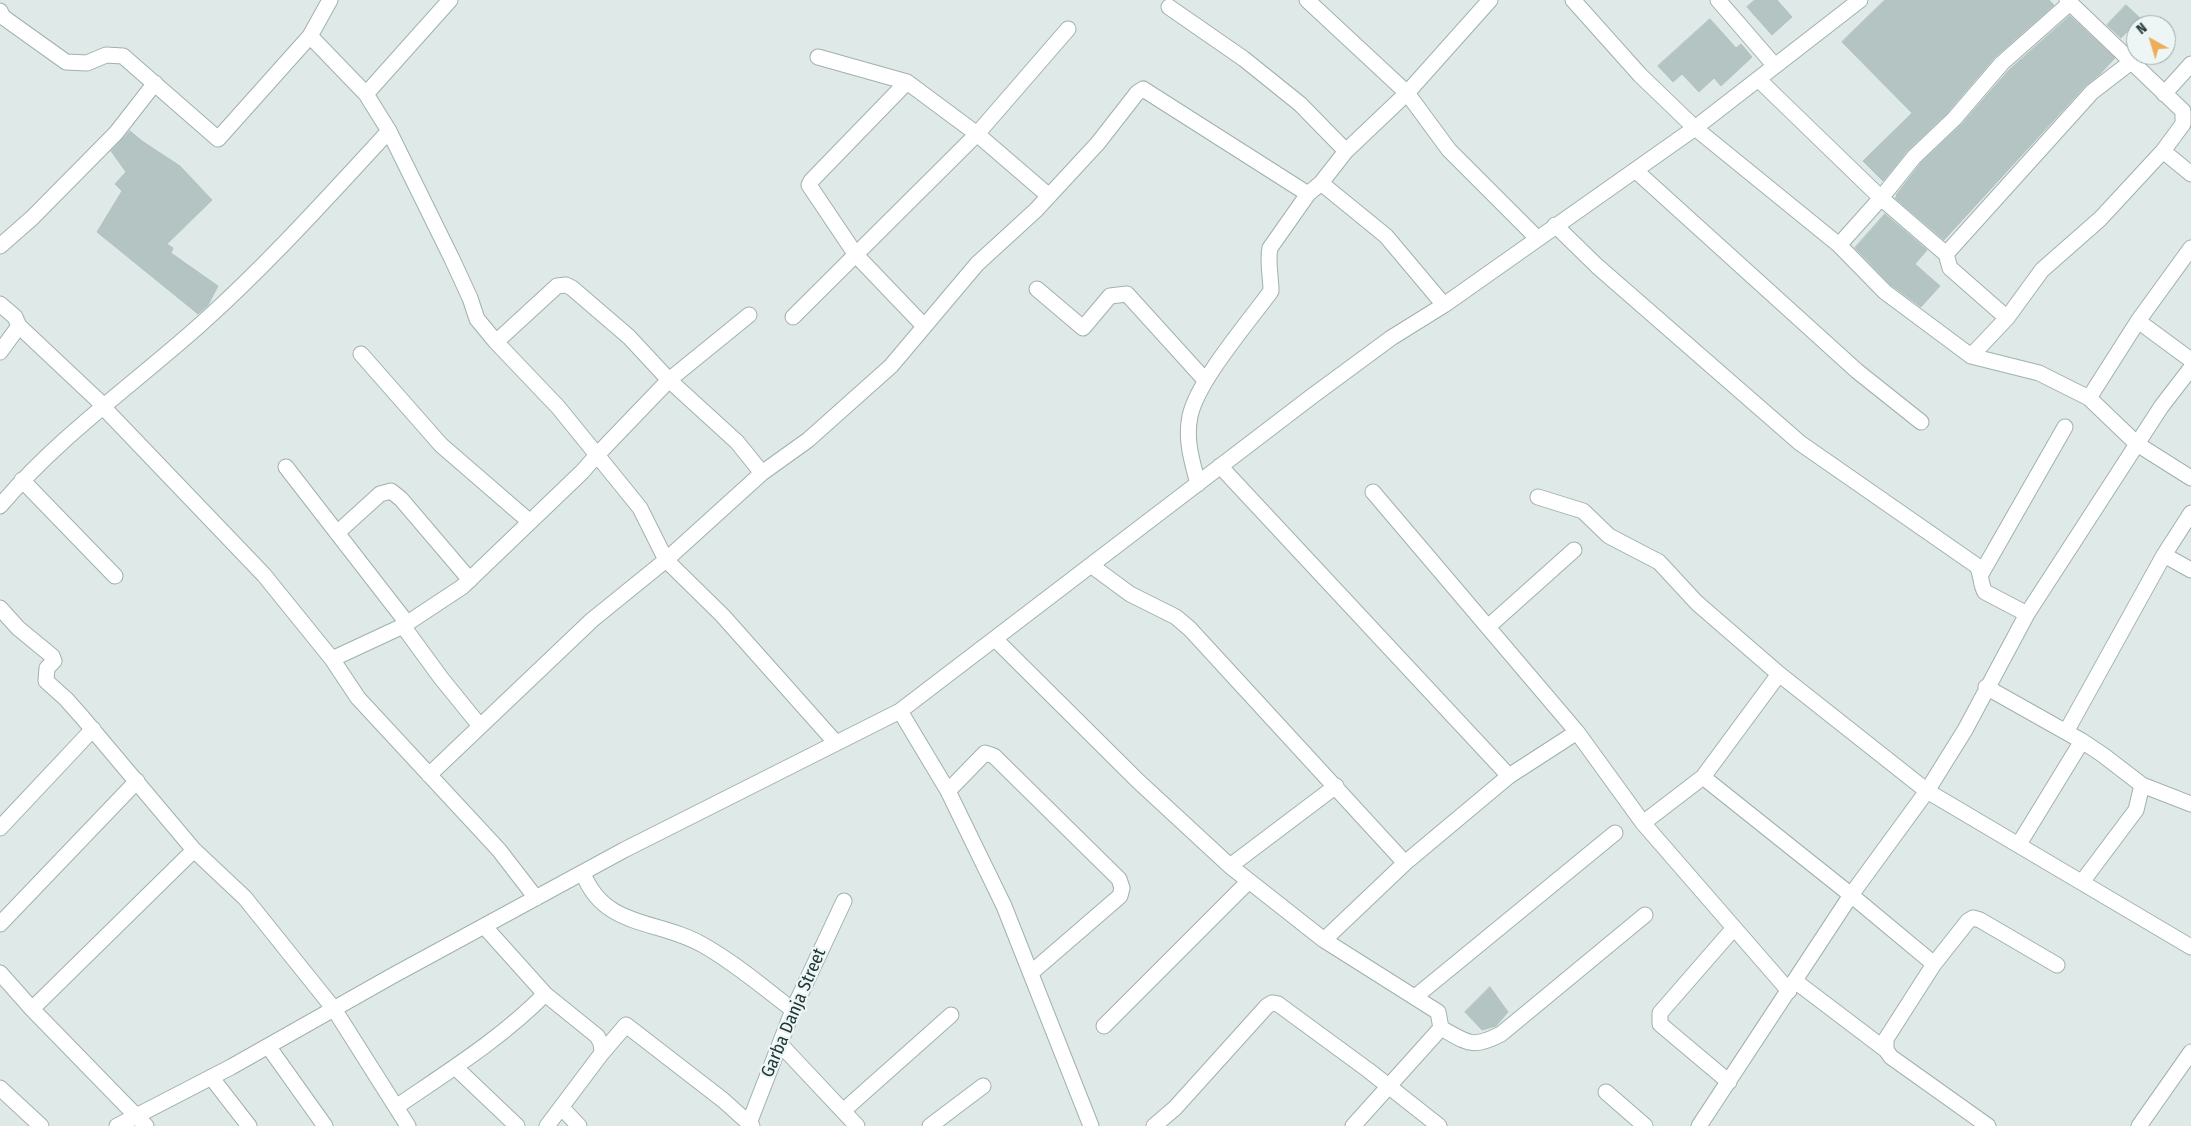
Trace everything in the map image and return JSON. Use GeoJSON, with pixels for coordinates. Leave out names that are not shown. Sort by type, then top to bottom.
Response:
{"type":"FeatureCollection","features":[{"type":"Feature","properties":{"kind":"street"},"geometry":{"type":"LineString","coordinates":[[1,16],[66,62],[87,63],[106,56],[123,56],[218,139],[310,36],[330,0]]}},
{"type":"Feature","properties":{"kind":"street"},"geometry":{"type":"LineString","coordinates":[[366,94],[450,0]]}},
{"type":"Feature","properties":{"kind":"street"},"geometry":{"type":"LineString","coordinates":[[1307,0],[1407,92],[1449,150],[1537,238]]}},
{"type":"Feature","properties":{"kind":"street"},"geometry":{"type":"LineString","coordinates":[[1198,484],[1188,449],[1190,416],[1205,380],[1271,291],[1268,254],[1270,248],[1308,194],[1321,183],[1346,151],[1407,92],[1490,0]]}},
{"type":"Feature","properties":{"kind":"street"},"geometry":{"type":"LineString","coordinates":[[1573,0],[1640,75],[1695,128],[1839,245],[1885,292],[1970,356],[2039,373],[2088,398],[2137,444],[2191,478]]}},
{"type":"Feature","properties":{"kind":"street"},"geometry":{"type":"LineString","coordinates":[[1718,0],[1775,66]]}},
{"type":"Feature","properties":{"kind":"street"},"geometry":{"type":"LineString","coordinates":[[1839,245],[1914,157],[1954,119],[2002,63],[2068,1],[2126,57]]}},
{"type":"Feature","properties":{"kind":"street"},"geometry":{"type":"LineString","coordinates":[[117,1126],[142,1121],[211,1077],[484,926],[582,873],[900,711],[1092,566],[1220,466],[1391,338],[1444,305],[1695,128],[1758,80],[1854,2]]}},
{"type":"Feature","properties":{"kind":"street"},"geometry":{"type":"LineString","coordinates":[[1169,7],[1244,59],[1300,104],[1346,151]]}},
{"type":"Feature","properties":{"kind":"street"},"geometry":{"type":"LineString","coordinates":[[793,317],[977,134],[1068,30]]}},
{"type":"Feature","properties":{"kind":"street"},"geometry":{"type":"LineString","coordinates":[[310,36],[366,94],[388,131],[452,259],[470,298],[477,319],[496,342],[558,407],[640,508],[666,560],[724,616],[836,743]]}},
{"type":"Feature","properties":{"kind":"street"},"geometry":{"type":"LineString","coordinates":[[818,57],[907,82],[977,134],[1049,196]]}},
{"type":"Feature","properties":{"kind":"street"},"geometry":{"type":"LineString","coordinates":[[2164,94],[2191,64]]}},
{"type":"Feature","properties":{"kind":"street"},"geometry":{"type":"LineString","coordinates":[[1946,254],[2092,92],[2127,65]]}},
{"type":"Feature","properties":{"kind":"street"},"geometry":{"type":"LineString","coordinates":[[1970,356],[2006,318],[2042,270],[2100,218],[2163,151],[2183,124],[2183,111],[2134,65]]}},
{"type":"Feature","properties":{"kind":"street"},"geometry":{"type":"LineString","coordinates":[[1758,80],[1881,198],[1946,254],[1950,268],[2006,318]]}},
{"type":"Feature","properties":{"kind":"street"},"geometry":{"type":"LineString","coordinates":[[907,82],[809,185],[856,255],[924,326]]}},
{"type":"Feature","properties":{"kind":"street"},"geometry":{"type":"LineString","coordinates":[[0,246],[32,218],[116,133],[155,83]]}},
{"type":"Feature","properties":{"kind":"street"},"geometry":{"type":"LineString","coordinates":[[429,775],[592,620],[666,560],[762,473],[808,440],[884,372],[977,264],[1049,196],[1098,143],[1137,92],[1143,89],[1308,194]]}},
{"type":"Feature","properties":{"kind":"street"},"geometry":{"type":"LineString","coordinates":[[0,506],[22,480],[104,406],[201,324],[266,264],[388,131]]}},
{"type":"Feature","properties":{"kind":"street"},"geometry":{"type":"LineString","coordinates":[[2163,151],[2191,174]]}},
{"type":"Feature","properties":{"kind":"street"},"geometry":{"type":"LineString","coordinates":[[1635,170],[1857,371],[1921,422]]}},
{"type":"Feature","properties":{"kind":"street"},"geometry":{"type":"LineString","coordinates":[[1321,183],[1386,236],[1444,305]]}},
{"type":"Feature","properties":{"kind":"street"},"geometry":{"type":"LineString","coordinates":[[1555,225],[1597,266],[1800,443],[1977,566],[1981,574],[1981,586],[1984,592],[2027,614]]}},
{"type":"Feature","properties":{"kind":"street"},"geometry":{"type":"LineString","coordinates":[[2088,398],[2138,321],[2191,248]]}},
{"type":"Feature","properties":{"kind":"street"},"geometry":{"type":"LineString","coordinates":[[496,342],[557,286],[566,285],[572,288],[629,337],[669,380],[737,442],[762,473]]}},
{"type":"Feature","properties":{"kind":"street"},"geometry":{"type":"LineString","coordinates":[[1037,289],[1083,328],[1110,296],[1127,294],[1205,380]]}},
{"type":"Feature","properties":{"kind":"street"},"geometry":{"type":"LineString","coordinates":[[0,304],[15,317],[19,326],[104,406],[264,576],[332,659],[358,698],[499,850],[536,898]]}},
{"type":"Feature","properties":{"kind":"street"},"geometry":{"type":"LineString","coordinates":[[332,659],[405,624],[470,580],[582,472],[669,380],[749,315]]}},
{"type":"Feature","properties":{"kind":"street"},"geometry":{"type":"LineString","coordinates":[[2138,321],[2191,360]]}},
{"type":"Feature","properties":{"kind":"street"},"geometry":{"type":"LineString","coordinates":[[0,352],[19,326]]}},
{"type":"Feature","properties":{"kind":"street"},"geometry":{"type":"LineString","coordinates":[[361,354],[441,445],[530,522]]}},
{"type":"Feature","properties":{"kind":"street"},"geometry":{"type":"LineString","coordinates":[[1699,1126],[1851,895],[1927,791],[1965,730],[1986,687],[2027,614],[2161,407],[2191,368]]}},
{"type":"Feature","properties":{"kind":"street"},"geometry":{"type":"LineString","coordinates":[[1981,574],[2065,427]]}},
{"type":"Feature","properties":{"kind":"street"},"geometry":{"type":"LineString","coordinates":[[1220,466],[1509,776]]}},
{"type":"Feature","properties":{"kind":"street"},"geometry":{"type":"LineString","coordinates":[[286,467],[405,624],[441,678],[480,726]]}},
{"type":"Feature","properties":{"kind":"street"},"geometry":{"type":"LineString","coordinates":[[22,480],[115,576]]}},
{"type":"Feature","properties":{"kind":"street"},"geometry":{"type":"LineString","coordinates":[[337,533],[380,494],[391,491],[401,499],[470,580]]}},
{"type":"Feature","properties":{"kind":"street"},"geometry":{"type":"LineString","coordinates":[[1373,492],[1489,626],[1577,732],[1644,823],[1734,928],[1792,986],[1886,1050],[1891,1057],[1988,1126]]}},
{"type":"Feature","properties":{"kind":"street"},"geometry":{"type":"LineString","coordinates":[[1538,497],[1583,511],[1609,536],[1659,562],[1697,603],[1779,674],[1927,791],[2191,947]]}},
{"type":"Feature","properties":{"kind":"street"},"geometry":{"type":"LineString","coordinates":[[2066,732],[2164,555],[2191,513]]}},
{"type":"Feature","properties":{"kind":"street"},"geometry":{"type":"LineString","coordinates":[[1489,626],[1574,550]]}},
{"type":"Feature","properties":{"kind":"street"},"geometry":{"type":"LineString","coordinates":[[2164,555],[2191,570]]}},
{"type":"Feature","properties":{"kind":"street"},"geometry":{"type":"LineString","coordinates":[[1092,566],[1130,594],[1176,617],[1190,629],[1405,863]]}},
{"type":"Feature","properties":{"kind":"street"},"geometry":{"type":"LineString","coordinates":[[0,608],[18,628],[52,656],[54,661],[47,668],[46,681],[66,699],[93,729],[194,850],[245,898],[334,1009],[408,1126]]}},
{"type":"Feature","properties":{"kind":"street"},"geometry":{"type":"LineString","coordinates":[[995,639],[1138,781],[1230,866],[1324,940],[1438,1012],[1441,1028]]}},
{"type":"Feature","properties":{"kind":"street"},"geometry":{"type":"LineString","coordinates":[[1644,823],[1703,777],[1779,674]]}},
{"type":"Feature","properties":{"kind":"street"},"geometry":{"type":"LineString","coordinates":[[1986,687],[2103,754],[2142,785],[2191,804]]}},
{"type":"Feature","properties":{"kind":"street"},"geometry":{"type":"LineString","coordinates":[[900,711],[948,791],[1004,906],[1092,1126]]}},
{"type":"Feature","properties":{"kind":"street"},"geometry":{"type":"LineString","coordinates":[[0,828],[93,729]]}},
{"type":"Feature","properties":{"kind":"street"},"geometry":{"type":"LineString","coordinates":[[1324,940],[1405,863],[1509,776],[1577,732]]}},
{"type":"Feature","properties":{"kind":"street"},"geometry":{"type":"LineString","coordinates":[[2019,844],[2082,741]]}},
{"type":"Feature","properties":{"kind":"street"},"geometry":{"type":"LineString","coordinates":[[948,791],[985,753],[994,756],[1119,879],[1122,888],[1120,896],[1032,972]]}},
{"type":"Feature","properties":{"kind":"street"},"geometry":{"type":"LineString","coordinates":[[1703,777],[1934,964]]}},
{"type":"Feature","properties":{"kind":"street"},"geometry":{"type":"LineString","coordinates":[[0,924],[138,782]]}},
{"type":"Feature","properties":{"kind":"street"},"geometry":{"type":"LineString","coordinates":[[2082,882],[2136,810],[2142,785]]}},
{"type":"Feature","properties":{"kind":"street"},"geometry":{"type":"LineString","coordinates":[[1230,866],[1336,786]]}},
{"type":"Feature","properties":{"kind":"street"},"geometry":{"type":"LineString","coordinates":[[1415,997],[1616,833]]}},
{"type":"Feature","properties":{"kind":"street"},"geometry":{"type":"LineString","coordinates":[[32,1009],[194,850]]}},
{"type":"Feature","properties":{"kind":"street"},"geometry":{"type":"LineString","coordinates":[[582,873],[588,888],[597,899],[617,914],[701,944],[732,964],[793,1010]]}},
{"type":"Feature","properties":{"kind":"street"},"geometry":{"type":"LineString","coordinates":[[1104,1026],[1249,881]]}},
{"type":"Feature","properties":{"kind":"street","name":"Garba Danja Street"},"geometry":{"type":"LineString","coordinates":[[750,1125],[793,1010],[844,901]]}},
{"type":"Feature","properties":{"kind":"street"},"geometry":{"type":"LineString","coordinates":[[1441,1028],[1466,1042],[1484,1044],[1501,1034],[1645,915]]}},
{"type":"Feature","properties":{"kind":"street"},"geometry":{"type":"LineString","coordinates":[[1886,1050],[1886,1039],[1934,964],[1968,921],[1973,918],[1980,920],[2056,966]]}},
{"type":"Feature","properties":{"kind":"street"},"geometry":{"type":"LineString","coordinates":[[484,926],[545,994],[597,1036],[601,1043],[602,1052]]}},
{"type":"Feature","properties":{"kind":"street"},"geometry":{"type":"LineString","coordinates":[[1729,1082],[1660,1024],[1660,1013],[1734,928]]}},
{"type":"Feature","properties":{"kind":"street"},"geometry":{"type":"LineString","coordinates":[[0,973],[32,1009],[142,1121]]}},
{"type":"Feature","properties":{"kind":"street"},"geometry":{"type":"LineString","coordinates":[[396,1107],[455,1067],[517,1020],[545,994]]}},
{"type":"Feature","properties":{"kind":"street"},"geometry":{"type":"LineString","coordinates":[[1154,1126],[1175,1108],[1267,1006],[1272,1003],[1278,1004],[1368,1070],[1439,1126]]}},
{"type":"Feature","properties":{"kind":"street"},"geometry":{"type":"LineString","coordinates":[[843,1111],[951,1015]]}},
{"type":"Feature","properties":{"kind":"street"},"geometry":{"type":"LineString","coordinates":[[547,1126],[602,1052],[626,1025],[723,1100],[750,1125]]}},
{"type":"Feature","properties":{"kind":"street"},"geometry":{"type":"LineString","coordinates":[[1353,1126],[1441,1028]]}},
{"type":"Feature","properties":{"kind":"street"},"geometry":{"type":"LineString","coordinates":[[780,1044],[857,1126]]}},
{"type":"Feature","properties":{"kind":"street"},"geometry":{"type":"LineString","coordinates":[[268,1046],[325,1126]]}},
{"type":"Feature","properties":{"kind":"street"},"geometry":{"type":"LineString","coordinates":[[2139,1126],[2191,1052]]}},
{"type":"Feature","properties":{"kind":"street"},"geometry":{"type":"LineString","coordinates":[[455,1067],[517,1126]]}},
{"type":"Feature","properties":{"kind":"street"},"geometry":{"type":"LineString","coordinates":[[211,1077],[249,1126]]}},
{"type":"Feature","properties":{"kind":"street"},"geometry":{"type":"LineString","coordinates":[[930,1126],[983,1086]]}},
{"type":"Feature","properties":{"kind":"street"},"geometry":{"type":"LineString","coordinates":[[0,1088],[41,1126]]}},
{"type":"Feature","properties":{"kind":"street"},"geometry":{"type":"LineString","coordinates":[[1606,1092],[1645,1126]]}},
{"type":"Feature","properties":{"kind":"street"},"geometry":{"type":"LineString","coordinates":[[562,1108],[579,1126]]}},
{"type":"Feature","properties":{"kind":"building"},"geometry":{"type":"Polygon","coordinates":[[[1755,0],[1777,0],[1792,17],[1772,35],[1747,7],[1755,0]]]}},
{"type":"Feature","properties":{"kind":"building"},"geometry":{"type":"Polygon","coordinates":[[[1885,0],[2049,0],[2054,5],[1995,57],[1947,113],[1907,151],[1883,181],[1863,161],[1912,113],[1842,42],[1885,0]]]}},
{"type":"Feature","properties":{"kind":"building"},"geometry":{"type":"Polygon","coordinates":[[[2126,5],[2137,15],[2126,15],[2126,33],[2121,38],[2107,25],[2126,5]]]}},
{"type":"Feature","properties":{"kind":"building"},"geometry":{"type":"Polygon","coordinates":[[[2070,16],[2115,58],[2085,86],[1944,240],[1895,198],[1896,195],[1921,163],[1961,125],[2009,70],[2070,16]]]}},
{"type":"Feature","properties":{"kind":"building"},"geometry":{"type":"Polygon","coordinates":[[[1710,19],[1736,48],[1741,44],[1752,57],[1721,86],[1714,78],[1699,92],[1682,74],[1673,82],[1658,66],[1710,19]]]}},
{"type":"Feature","properties":{"kind":"building"},"geometry":{"type":"Polygon","coordinates":[[[130,131],[180,166],[212,200],[167,244],[173,248],[171,253],[218,286],[208,305],[198,314],[97,232],[122,191],[115,184],[126,172],[111,151],[130,131]]]}},
{"type":"Feature","properties":{"kind":"building"},"geometry":{"type":"Polygon","coordinates":[[[1885,214],[1927,250],[1915,264],[1940,286],[1921,307],[1891,285],[1855,248],[1885,214]]]}},
{"type":"Feature","properties":{"kind":"building"},"geometry":{"type":"Polygon","coordinates":[[[1490,987],[1508,1012],[1496,1026],[1482,1030],[1465,1012],[1490,987]]]}}]}
